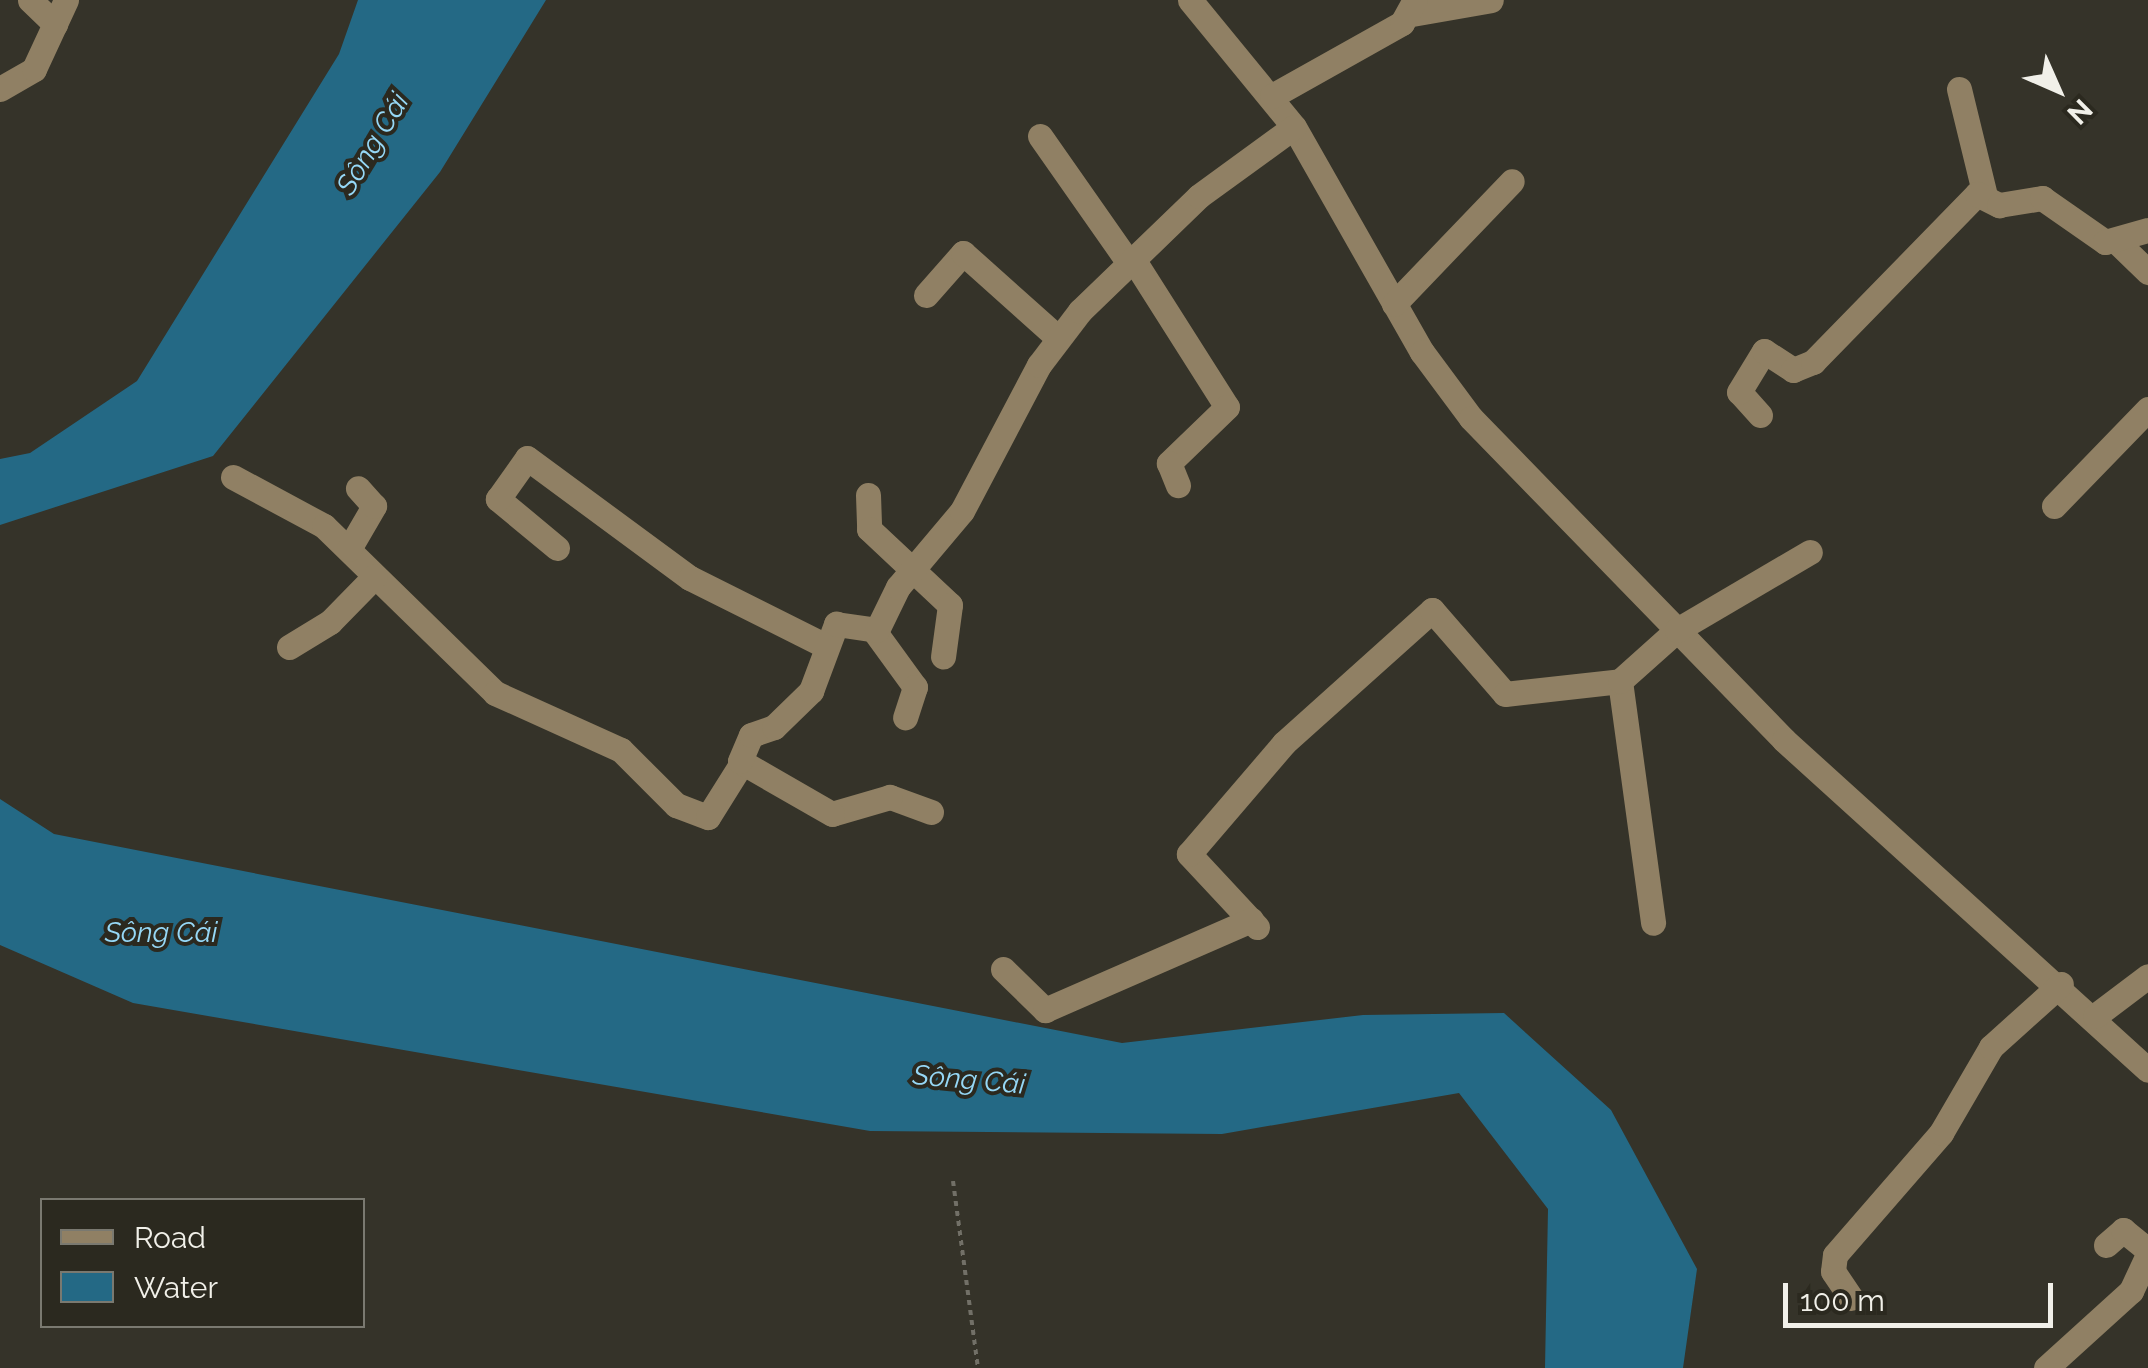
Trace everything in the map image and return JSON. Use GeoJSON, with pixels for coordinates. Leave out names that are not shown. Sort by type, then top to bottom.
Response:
{"type":"FeatureCollection","features":[{"type":"Feature","properties":{"kind":"street"},"geometry":{"type":"LineString","coordinates":[[30,0],[54,24]]}},
{"type":"Feature","properties":{"kind":"street"},"geometry":{"type":"LineString","coordinates":[[0,89],[27,77],[66,0]]}},
{"type":"Feature","properties":{"kind":"street"},"geometry":{"type":"LineString","coordinates":[[1190,0],[1294,127],[1394,304],[1471,418],[1905,856],[2061,984],[2148,1070]]}},
{"type":"Feature","properties":{"kind":"street"},"geometry":{"type":"LineString","coordinates":[[1272,96],[1414,7],[1491,0]]}},
{"type":"Feature","properties":{"kind":"street"},"geometry":{"type":"LineString","coordinates":[[1959,89],[1985,196]]}},
{"type":"Feature","properties":{"kind":"street"},"geometry":{"type":"LineString","coordinates":[[875,632],[910,572],[962,511],[1058,338],[1131,261],[1209,188],[1294,127]]}},
{"type":"Feature","properties":{"kind":"street"},"geometry":{"type":"LineString","coordinates":[[1040,136],[1131,261],[1228,407],[1169,462],[1178,485]]}},
{"type":"Feature","properties":{"kind":"street"},"geometry":{"type":"LineString","coordinates":[[1394,304],[1512,181]]}},
{"type":"Feature","properties":{"kind":"street"},"geometry":{"type":"LineString","coordinates":[[1760,415],[1739,392],[1764,351],[1792,370],[1812,362],[1972,197],[1985,196],[2000,205],[2042,198],[2100,240],[2116,241],[2148,230]]}},
{"type":"Feature","properties":{"kind":"street"},"geometry":{"type":"LineString","coordinates":[[2116,241],[2148,272]]}},
{"type":"Feature","properties":{"kind":"street"},"geometry":{"type":"LineString","coordinates":[[926,295],[963,253],[1058,338]]}},
{"type":"Feature","properties":{"kind":"street"},"geometry":{"type":"LineString","coordinates":[[2054,506],[2148,409]]}},
{"type":"Feature","properties":{"kind":"street"},"geometry":{"type":"LineString","coordinates":[[557,548],[498,499],[527,458],[690,578],[822,644]]}},
{"type":"Feature","properties":{"kind":"street"},"geometry":{"type":"LineString","coordinates":[[233,478],[304,509],[495,693],[621,750],[689,812],[708,818],[740,766],[751,736],[774,728],[811,691],[822,644],[841,620],[875,632],[915,687],[905,717]]}},
{"type":"Feature","properties":{"kind":"street"},"geometry":{"type":"LineString","coordinates":[[349,549],[374,506],[358,488]]}},
{"type":"Feature","properties":{"kind":"street"},"geometry":{"type":"LineString","coordinates":[[868,495],[869,529],[910,572],[950,605],[943,657]]}},
{"type":"Feature","properties":{"kind":"street"},"geometry":{"type":"LineString","coordinates":[[1003,970],[1045,1010],[1254,923],[1189,854],[1284,742],[1432,610],[1505,694],[1620,681],[1677,630],[1774,565],[1810,552]]}},
{"type":"Feature","properties":{"kind":"street"},"geometry":{"type":"LineString","coordinates":[[290,646],[330,622],[375,576]]}},
{"type":"Feature","properties":{"kind":"street"},"geometry":{"type":"LineString","coordinates":[[1620,681],[1653,923]]}},
{"type":"Feature","properties":{"kind":"street"},"geometry":{"type":"LineString","coordinates":[[740,766],[832,814],[890,797],[932,812]]}},
{"type":"Feature","properties":{"kind":"street"},"geometry":{"type":"LineString","coordinates":[[2096,1016],[2148,976]]}},
{"type":"Feature","properties":{"kind":"street"},"geometry":{"type":"LineString","coordinates":[[1852,1298],[1833,1271],[1835,1255],[1940,1133],[1991,1047],[2061,984]]}},
{"type":"Feature","properties":{"kind":"street"},"geometry":{"type":"LineString","coordinates":[[2046,1368],[2131,1291],[2148,1252],[2123,1230],[2106,1244]]}},
{"type":"Feature","properties":{"kind":"path"},"geometry":{"type":"LineString","coordinates":[[952,1180],[978,1368]]}},
{"type":"Feature","properties":{"kind":"water","name":"Sông Cái"},"geometry":{"type":"Polygon","coordinates":[[[358,0],[546,0],[440,172],[213,456],[0,525],[0,459],[30,453],[137,381],[339,54],[358,0]]]}},
{"type":"Feature","properties":{"kind":"water","name":"Sông Cái"},"geometry":{"type":"Polygon","coordinates":[[[0,799],[54,834],[1122,1043],[1363,1015],[1504,1013],[1611,1110],[1697,1269],[1683,1368],[1545,1368],[1548,1209],[1459,1093],[1222,1134],[870,1131],[133,1003],[0,945],[0,799]]]}}]}
